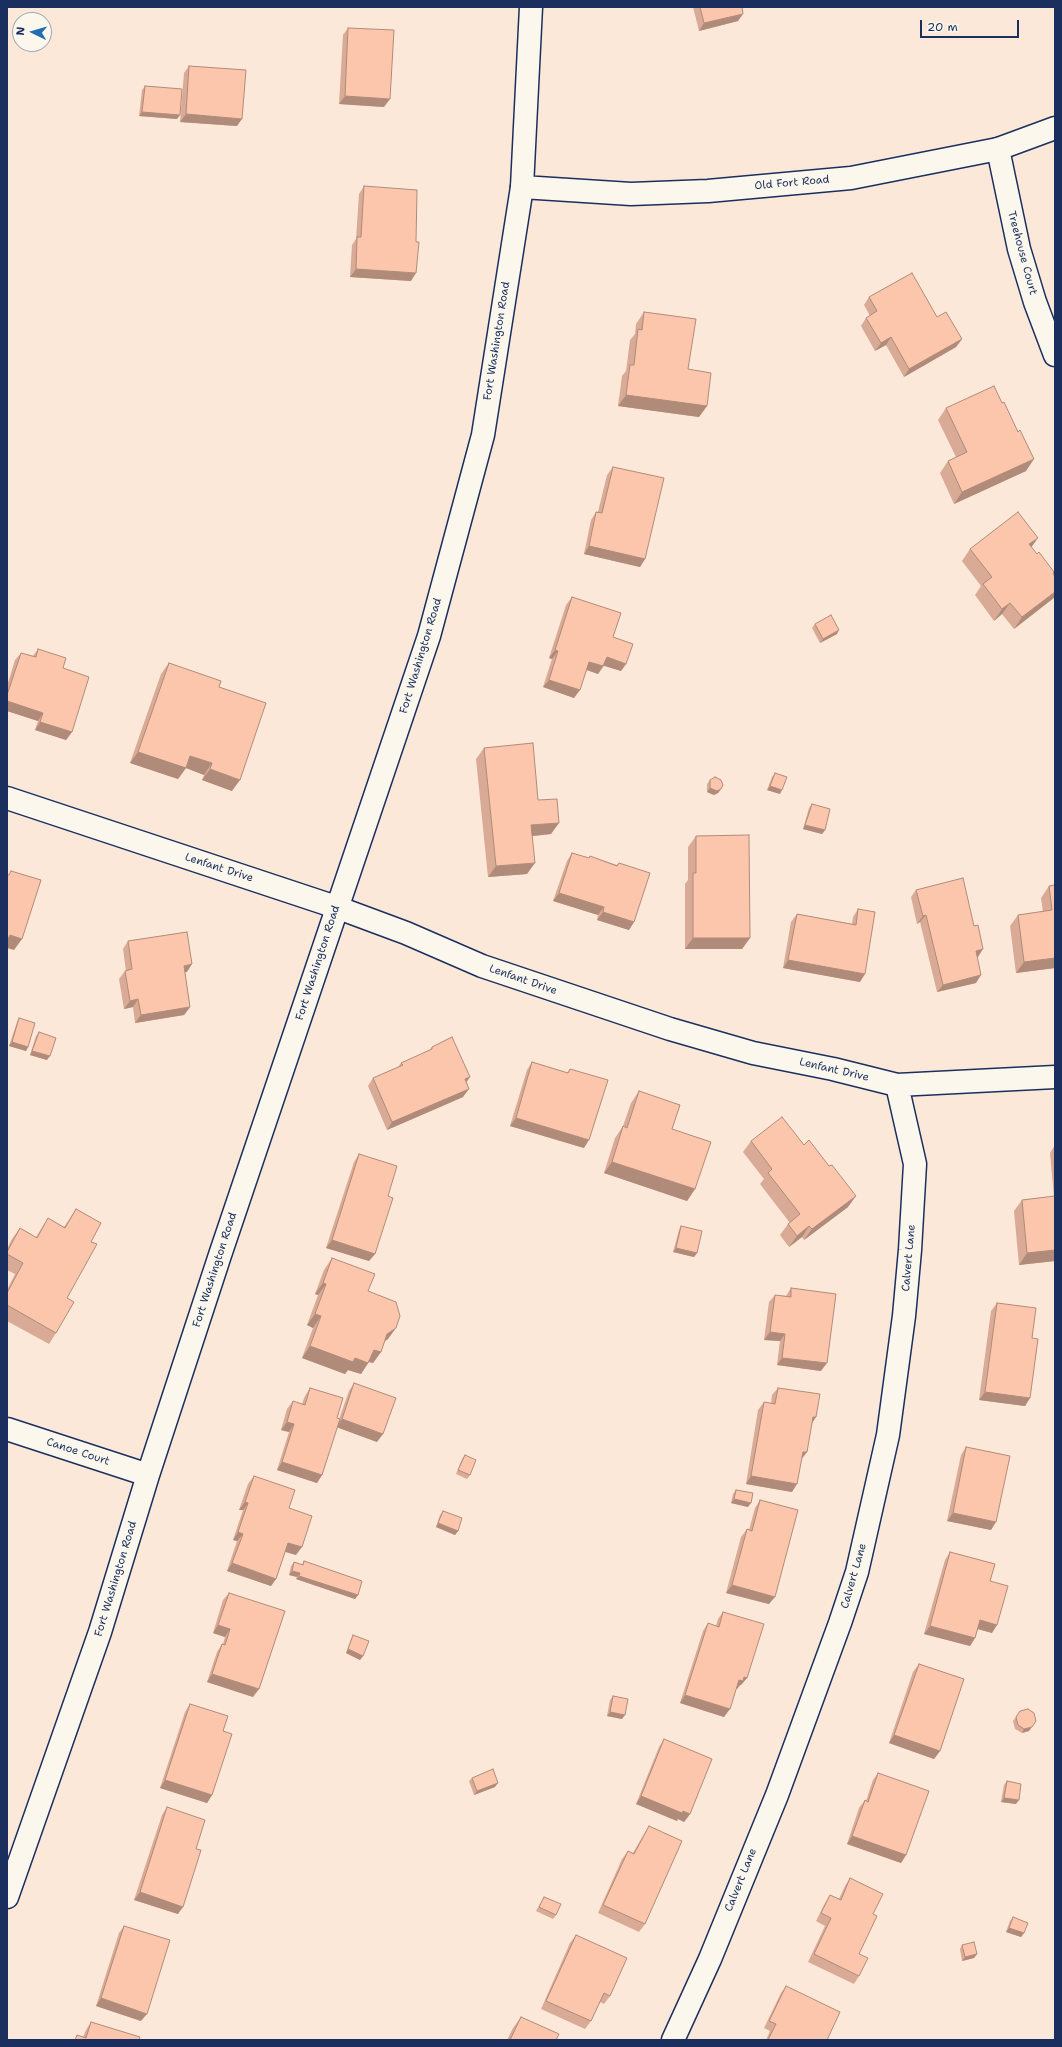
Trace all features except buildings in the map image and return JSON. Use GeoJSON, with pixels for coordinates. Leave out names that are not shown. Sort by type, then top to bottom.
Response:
{"type":"FeatureCollection","features":[{"type":"Feature","properties":{"kind":"street","name":"Fort Washington Road"},"geometry":{"type":"LineString","coordinates":[[7,1897],[100,1632],[148,1475],[336,907],[429,636],[483,435],[522,187],[531,7]]}},
{"type":"Feature","properties":{"kind":"street","name":"Old Fort Road"},"geometry":{"type":"LineString","coordinates":[[522,187],[631,194],[708,191],[851,178],[998,149],[1055,128]]}},
{"type":"Feature","properties":{"kind":"street","name":"Treehouse Court"},"geometry":{"type":"LineString","coordinates":[[998,149],[1019,249],[1035,302],[1055,355]]}},
{"type":"Feature","properties":{"kind":"street","name":"Lenfant Drive"},"geometry":{"type":"LineString","coordinates":[[7,798],[336,907],[406,933],[482,966],[670,1030],[753,1053],[833,1069],[897,1085],[1055,1077]]}},
{"type":"Feature","properties":{"kind":"street","name":"Calvert Lane"},"geometry":{"type":"LineString","coordinates":[[673,2040],[710,1959],[777,1794],[840,1623],[857,1572],[888,1435],[903,1323],[910,1250],[915,1164],[897,1085]]}},
{"type":"Feature","properties":{"kind":"street","name":"Canoe Court"},"geometry":{"type":"LineString","coordinates":[[7,1429],[148,1475]]}}]}
